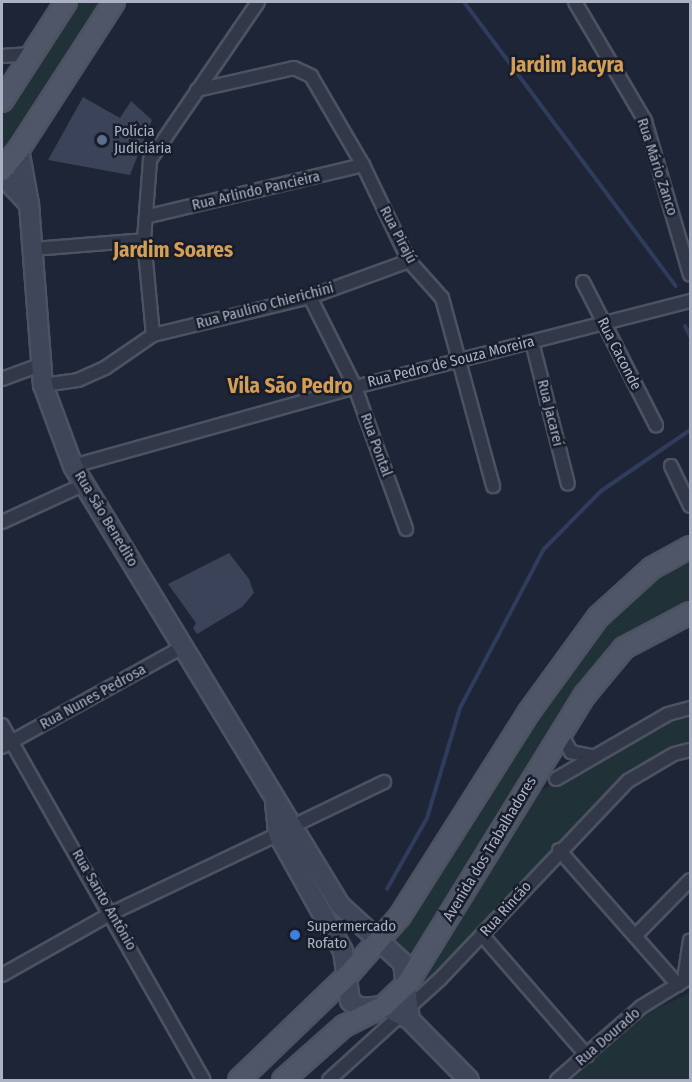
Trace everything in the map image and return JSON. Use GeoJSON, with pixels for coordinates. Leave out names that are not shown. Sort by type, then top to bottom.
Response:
{"type":"FeatureCollection","features":[{"type":"Feature","properties":{"kind":"main road"},"geometry":{"type":"LineString","coordinates":[[2,101],[66,2]]}},
{"type":"Feature","properties":{"kind":"main road"},"geometry":{"type":"LineString","coordinates":[[2,170],[20,150],[113,2]]}},
{"type":"Feature","properties":{"kind":"main road","name":"Rua São Benedito"},"geometry":{"type":"LineString","coordinates":[[20,150],[29,204],[43,385],[73,466],[183,646],[292,832],[340,905],[375,942]]}},
{"type":"Feature","properties":{"kind":"main road"},"geometry":{"type":"LineString","coordinates":[[2,175],[29,204]]}},
{"type":"Feature","properties":{"kind":"main road"},"geometry":{"type":"LineString","coordinates":[[240,1080],[348,975],[400,916],[529,712],[598,617],[652,568],[690,547]]}},
{"type":"Feature","properties":{"kind":"main road","name":"Avenida dos Trabalhadores"},"geometry":{"type":"LineString","coordinates":[[283,1080],[344,1026],[401,1012],[407,984],[560,732],[624,648],[690,613]]}},
{"type":"Feature","properties":{"kind":"main road","name":"Rua São Benedito"},"geometry":{"type":"LineString","coordinates":[[292,832],[343,951],[348,975]]}},
{"type":"Feature","properties":{"kind":"main road"},"geometry":{"type":"LineString","coordinates":[[375,942],[403,963],[407,984]]}},
{"type":"Feature","properties":{"kind":"main road"},"geometry":{"type":"LineString","coordinates":[[348,975],[346,985],[350,1000],[360,1008],[401,1012],[469,1080]]}},
{"type":"Feature","properties":{"kind":"street"},"geometry":{"type":"LineString","coordinates":[[43,385],[78,380],[105,368],[153,335],[144,240],[149,216],[150,160],[258,2]]}},
{"type":"Feature","properties":{"kind":"street","name":"Rua Mário Zanco"},"geometry":{"type":"LineString","coordinates":[[575,2],[645,121],[690,275]]}},
{"type":"Feature","properties":{"kind":"street"},"geometry":{"type":"LineString","coordinates":[[2,56],[33,54]]}},
{"type":"Feature","properties":{"kind":"street","name":"Rua Pirajú"},"geometry":{"type":"LineString","coordinates":[[197,90],[294,68],[311,76],[363,165],[409,261],[441,298],[493,486]]}},
{"type":"Feature","properties":{"kind":"street","name":"Rua Arlindo Pancieira"},"geometry":{"type":"LineString","coordinates":[[149,216],[363,165]]}},
{"type":"Feature","properties":{"kind":"street"},"geometry":{"type":"LineString","coordinates":[[33,249],[144,240]]}},
{"type":"Feature","properties":{"kind":"street","name":"Rua Paulino Chierichini"},"geometry":{"type":"LineString","coordinates":[[153,335],[310,297],[409,261]]}},
{"type":"Feature","properties":{"kind":"street","name":"Rua Caconde"},"geometry":{"type":"LineString","coordinates":[[583,282],[656,425]]}},
{"type":"Feature","properties":{"kind":"street","name":"Rua Pontal"},"geometry":{"type":"LineString","coordinates":[[310,297],[355,387],[406,529]]}},
{"type":"Feature","properties":{"kind":"street","name":"Rua Pedro de Souza Moreira"},"geometry":{"type":"LineString","coordinates":[[73,466],[355,387],[690,301]]}},
{"type":"Feature","properties":{"kind":"street","name":"Rua Jacareí"},"geometry":{"type":"LineString","coordinates":[[532,342],[568,484]]}},
{"type":"Feature","properties":{"kind":"street"},"geometry":{"type":"LineString","coordinates":[[2,379],[40,365]]}},
{"type":"Feature","properties":{"kind":"street"},"geometry":{"type":"LineString","coordinates":[[670,466],[690,506]]}},
{"type":"Feature","properties":{"kind":"street"},"geometry":{"type":"LineString","coordinates":[[2,522],[85,484]]}},
{"type":"Feature","properties":{"kind":"street","name":"Rua Nunes Pedrosa"},"geometry":{"type":"LineString","coordinates":[[6,744],[183,646]]}},
{"type":"Feature","properties":{"kind":"street"},"geometry":{"type":"LineString","coordinates":[[556,779],[591,756],[668,714],[690,708]]}},
{"type":"Feature","properties":{"kind":"street","name":"Rua Santo Antônio"},"geometry":{"type":"LineString","coordinates":[[2,725],[6,744],[112,913],[207,1079]]}},
{"type":"Feature","properties":{"kind":"street"},"geometry":{"type":"LineString","coordinates":[[560,732],[571,752],[591,756]]}},
{"type":"Feature","properties":{"kind":"street","name":"Rua Rincão"},"geometry":{"type":"LineString","coordinates":[[329,1080],[482,935],[559,850],[628,781],[674,754],[690,750]]}},
{"type":"Feature","properties":{"kind":"street"},"geometry":{"type":"LineString","coordinates":[[2,975],[112,913],[292,832],[384,782]]}},
{"type":"Feature","properties":{"kind":"street"},"geometry":{"type":"LineString","coordinates":[[559,850],[635,936],[684,981]]}},
{"type":"Feature","properties":{"kind":"street"},"geometry":{"type":"LineString","coordinates":[[635,936],[690,880]]}},
{"type":"Feature","properties":{"kind":"street"},"geometry":{"type":"LineString","coordinates":[[482,935],[587,1056]]}},
{"type":"Feature","properties":{"kind":"street"},"geometry":{"type":"LineString","coordinates":[[684,981],[690,940]]}},
{"type":"Feature","properties":{"kind":"street","name":"Rua Dourado"},"geometry":{"type":"LineString","coordinates":[[557,1080],[641,1007],[684,981]]}},
{"type":"Feature","properties":{"kind":"shaded area"},"geometry":{"type":"Polygon","coordinates":[[[72,2],[106,3],[2,160],[2,108],[72,2]]]}},
{"type":"Feature","properties":{"kind":"shaded area"},"geometry":{"type":"Polygon","coordinates":[[[690,551],[690,606],[605,662],[414,966],[405,952],[385,940],[530,719],[602,620],[656,572],[690,551]]]}},
{"type":"Feature","properties":{"kind":"shaded area"},"geometry":{"type":"Polygon","coordinates":[[[690,713],[690,745],[654,759],[606,792],[471,942],[412,999],[411,983],[540,791],[664,721],[690,713]]]}},
{"type":"Feature","properties":{"kind":"shaded area"},"geometry":{"type":"Polygon","coordinates":[[[690,993],[690,1080],[571,1080],[642,1015],[690,993]]]}},
{"type":"Feature","properties":{"kind":"building","name":"Polícia Judiciária"},"geometry":{"type":"Polygon","coordinates":[[[83,97],[120,118],[131,101],[152,120],[130,175],[48,160],[83,97]]]}},
{"type":"Feature","properties":{"kind":"building"},"geometry":{"type":"Polygon","coordinates":[[[229,553],[249,579],[254,593],[242,607],[197,634],[193,628],[196,623],[168,584],[229,553]]]}},
{"type":"Feature","properties":{"kind":"waterway"},"geometry":{"type":"LineString","coordinates":[[464,2],[676,286]]}},
{"type":"Feature","properties":{"kind":"waterway"},"geometry":{"type":"LineString","coordinates":[[685,326],[690,336]]}},
{"type":"Feature","properties":{"kind":"waterway"},"geometry":{"type":"LineString","coordinates":[[387,889],[427,818],[460,708],[544,549],[601,491],[690,430]]}},
{"type":"Feature","properties":{"kind":"place","name":"Polícia Judiciária"},"geometry":{"type":"Point","coordinates":[102,140]}},
{"type":"Feature","properties":{"kind":"place","name":"Supermercado Rofato"},"geometry":{"type":"Point","coordinates":[295,935]}},
{"type":"Feature","properties":{"kind":"district","name":"Jardim Jacyra"},"geometry":{"type":"Point","coordinates":[567,65]}},
{"type":"Feature","properties":{"kind":"district","name":"Jardim Soares"},"geometry":{"type":"Point","coordinates":[173,250]}},
{"type":"Feature","properties":{"kind":"district","name":"Vila São Pedro"},"geometry":{"type":"Point","coordinates":[290,386]}}]}
